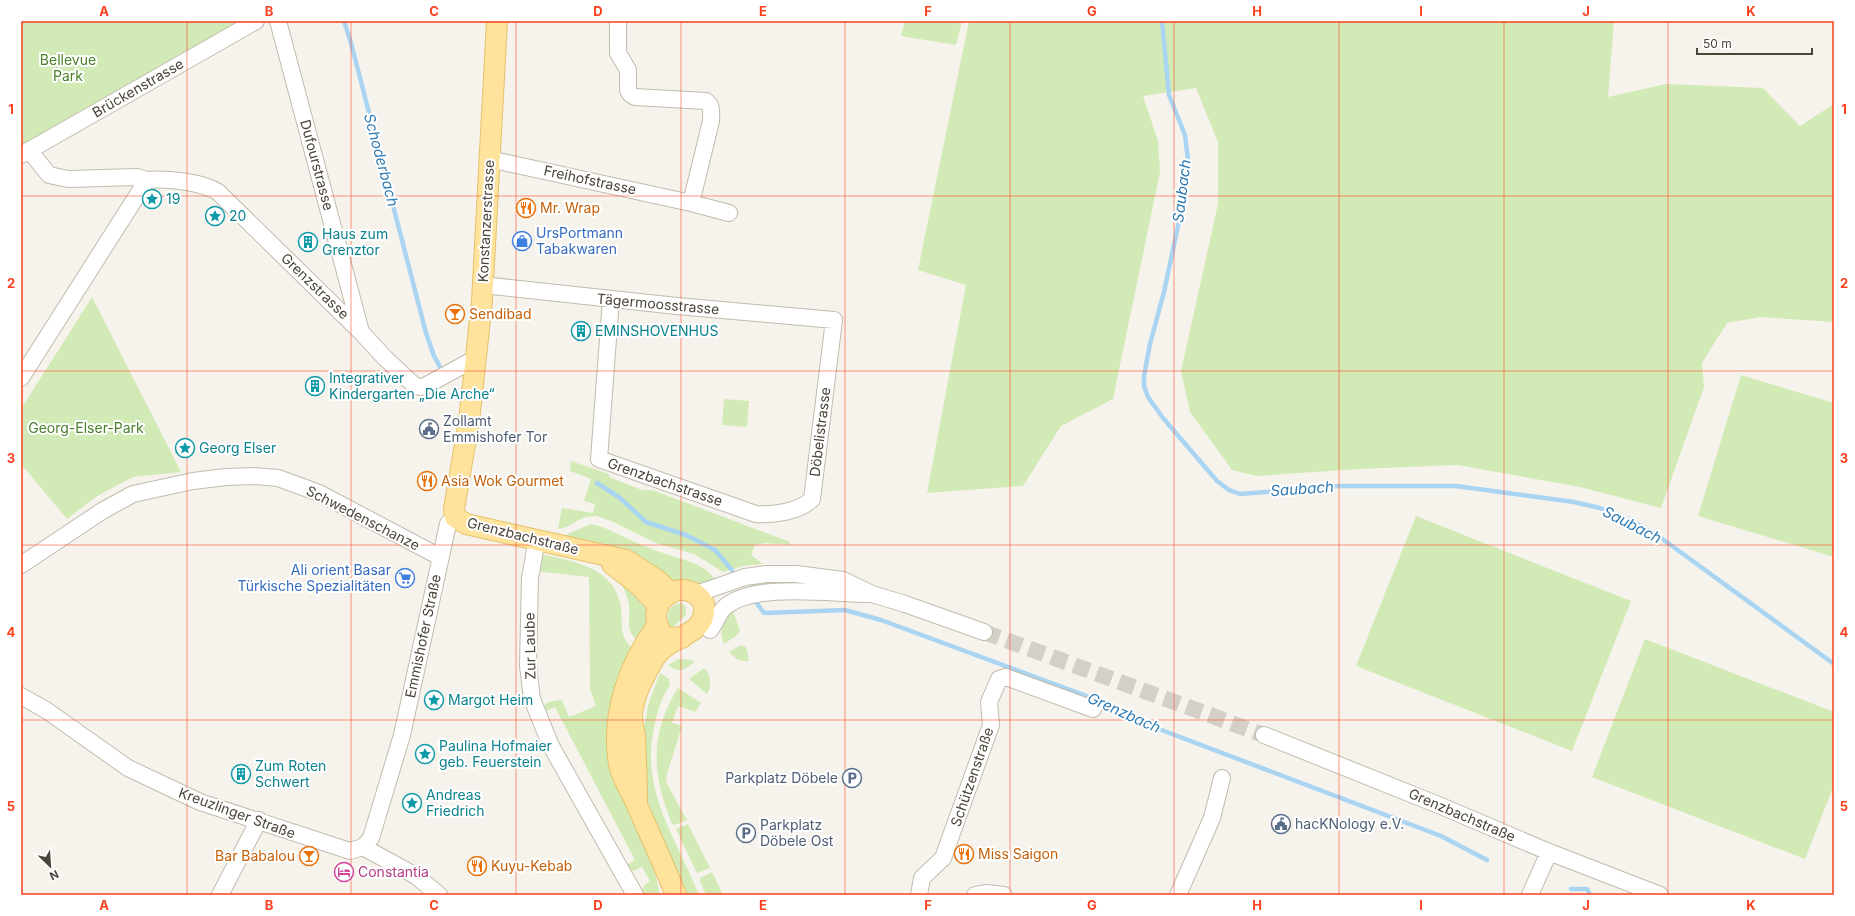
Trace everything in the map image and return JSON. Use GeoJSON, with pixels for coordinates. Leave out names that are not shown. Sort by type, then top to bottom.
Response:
{"type":"FeatureCollection","features":[{"type":"Feature","properties":{"kind":"main road","name":"Konstanzerstrasse"},"geometry":{"type":"LineString","coordinates":[[469,421],[483,285],[497,21]]}},
{"type":"Feature","properties":{"kind":"main road","name":"Emmishofer Straße"},"geometry":{"type":"LineString","coordinates":[[455,516],[454,509],[469,421]]}},
{"type":"Feature","properties":{"kind":"main road","name":"Grenzbachstraße"},"geometry":{"type":"LineString","coordinates":[[455,516],[466,524],[537,539],[618,558],[633,563],[657,580],[665,599]]}},
{"type":"Feature","properties":{"kind":"main road"},"geometry":{"type":"LineString","coordinates":[[637,804],[635,737],[632,716],[637,694],[644,677],[663,649],[686,643],[693,630],[706,624],[704,604],[696,594],[690,591],[682,590],[665,599],[656,614],[657,626],[665,637],[686,643]]}},
{"type":"Feature","properties":{"kind":"main road"},"geometry":{"type":"LineString","coordinates":[[657,626],[647,640],[629,676],[620,704],[618,743],[619,764],[625,782],[637,804],[676,895]]}},
{"type":"Feature","properties":{"kind":"street","name":"Brückenstrasse"},"geometry":{"type":"LineString","coordinates":[[25,153],[256,21]]}},
{"type":"Feature","properties":{"kind":"street","name":"Dufourstrasse"},"geometry":{"type":"LineString","coordinates":[[278,21],[361,332]]}},
{"type":"Feature","properties":{"kind":"street"},"geometry":{"type":"LineString","coordinates":[[618,21],[618,53],[628,70],[628,90],[630,94],[635,97],[706,101],[711,108],[711,121],[691,203]]}},
{"type":"Feature","properties":{"kind":"street","name":"Grenzstrasse"},"geometry":{"type":"LineString","coordinates":[[25,153],[49,175],[68,179],[137,177],[147,180],[159,179],[195,184],[211,188],[218,192],[361,332],[385,358],[410,382],[420,387],[469,362],[475,361]]}},
{"type":"Feature","properties":{"kind":"street","name":"Freihofstrasse"},"geometry":{"type":"LineString","coordinates":[[489,159],[691,203],[729,213]]}},
{"type":"Feature","properties":{"kind":"street"},"geometry":{"type":"LineString","coordinates":[[21,378],[147,180]]}},
{"type":"Feature","properties":{"kind":"street","name":"Tägermoosstrasse"},"geometry":{"type":"LineString","coordinates":[[483,285],[611,299],[834,320]]}},
{"type":"Feature","properties":{"kind":"street","name":"Grenzbachstrasse"},"geometry":{"type":"LineString","coordinates":[[611,299],[598,459],[756,514],[770,514]]}},
{"type":"Feature","properties":{"kind":"street","name":"Döbelistrasse"},"geometry":{"type":"LineString","coordinates":[[770,514],[798,508],[807,504],[812,499],[834,320]]}},
{"type":"Feature","properties":{"kind":"street","name":"Schwedenschanze"},"geometry":{"type":"LineString","coordinates":[[21,565],[102,511],[133,494],[192,481],[226,477],[254,476],[278,478],[319,493],[440,557]]}},
{"type":"Feature","properties":{"kind":"street","name":"Emmishofer Straße"},"geometry":{"type":"LineString","coordinates":[[363,847],[371,838],[402,735],[440,557],[448,524],[455,516]]}},
{"type":"Feature","properties":{"kind":"street","name":"Zur Laube"},"geometry":{"type":"LineString","coordinates":[[537,539],[530,578],[528,666],[532,699],[551,746],[636,895]]}},
{"type":"Feature","properties":{"kind":"street"},"geometry":{"type":"LineString","coordinates":[[696,594],[745,577],[767,574],[796,574],[843,580],[872,594],[984,632]]}},
{"type":"Feature","properties":{"kind":"street"},"geometry":{"type":"LineString","coordinates":[[706,624],[715,623],[725,607],[742,598],[759,594],[801,591],[840,594],[872,594]]}},
{"type":"Feature","properties":{"kind":"street","name":"Schützenstraße"},"geometry":{"type":"LineString","coordinates":[[919,895],[922,878],[943,858],[992,725],[990,702],[999,679],[1006,677],[1093,709]]}},
{"type":"Feature","properties":{"kind":"street","name":"Kreuzlinger Straße"},"geometry":{"type":"LineString","coordinates":[[21,696],[46,710],[128,768],[200,802],[259,820],[350,851],[363,847]]}},
{"type":"Feature","properties":{"kind":"street","name":"Grenzbachstraße"},"geometry":{"type":"LineString","coordinates":[[1264,735],[1441,806],[1548,852],[1660,895]]}},
{"type":"Feature","properties":{"kind":"street"},"geometry":{"type":"LineString","coordinates":[[1178,895],[1212,818],[1222,778]]}},
{"type":"Feature","properties":{"kind":"street"},"geometry":{"type":"LineString","coordinates":[[220,895],[259,820]]}},
{"type":"Feature","properties":{"kind":"street"},"geometry":{"type":"LineString","coordinates":[[363,847],[416,876],[439,895]]}},
{"type":"Feature","properties":{"kind":"street"},"geometry":{"type":"LineString","coordinates":[[1530,895],[1548,852]]}},
{"type":"Feature","properties":{"kind":"street"},"geometry":{"type":"LineString","coordinates":[[975,895],[986,893],[1004,895]]}},
{"type":"Feature","properties":{"kind":"green space","name":"Bellevue Park"},"geometry":{"type":"Polygon","coordinates":[[[21,21],[255,21],[21,147],[21,21]]]}},
{"type":"Feature","properties":{"kind":"green space"},"geometry":{"type":"Polygon","coordinates":[[[905,21],[962,21],[956,45],[901,36],[905,21]]]}},
{"type":"Feature","properties":{"kind":"green space"},"geometry":{"type":"Polygon","coordinates":[[[969,21],[1614,21],[1608,97],[1666,84],[1763,88],[1800,126],[1834,104],[1834,322],[1760,317],[1727,323],[1702,363],[1704,387],[1661,508],[1580,487],[1457,465],[1359,469],[1256,476],[1232,470],[1190,412],[1181,371],[1218,204],[1218,142],[1196,88],[1143,96],[1158,141],[1160,172],[1113,399],[1061,426],[1023,486],[927,493],[966,285],[918,270],[969,21]]]}},
{"type":"Feature","properties":{"kind":"green space","name":"Georg-Elser-Park"},"geometry":{"type":"Polygon","coordinates":[[[92,297],[181,472],[133,477],[97,496],[67,519],[21,464],[21,409],[92,297]]]}},
{"type":"Feature","properties":{"kind":"green space"},"geometry":{"type":"Polygon","coordinates":[[[1741,375],[1834,403],[1834,557],[1698,516],[1741,375]]]}},
{"type":"Feature","properties":{"kind":"green space"},"geometry":{"type":"Polygon","coordinates":[[[724,399],[749,401],[747,427],[722,425],[724,399]]]}},
{"type":"Feature","properties":{"kind":"green space"},"geometry":{"type":"Polygon","coordinates":[[[571,461],[609,474],[609,477],[642,490],[652,490],[790,542],[789,545],[765,543],[755,545],[751,555],[763,564],[743,566],[723,572],[694,554],[656,543],[611,521],[597,516],[585,517],[566,527],[558,529],[562,508],[593,513],[595,504],[584,501],[591,479],[570,471],[571,461]]]}},
{"type":"Feature","properties":{"kind":"green space"},"geometry":{"type":"Polygon","coordinates":[[[1416,516],[1631,601],[1572,751],[1356,666],[1416,516]]]}},
{"type":"Feature","properties":{"kind":"green space"},"geometry":{"type":"Polygon","coordinates":[[[591,524],[600,526],[639,544],[692,562],[705,570],[716,581],[686,583],[675,581],[666,577],[639,558],[619,548],[603,543],[563,536],[591,524]]]}},
{"type":"Feature","properties":{"kind":"green space"},"geometry":{"type":"Polygon","coordinates":[[[539,554],[564,559],[590,568],[601,574],[617,593],[621,607],[622,631],[626,641],[635,651],[631,660],[652,858],[660,895],[652,895],[651,893],[643,895],[643,888],[650,881],[642,867],[633,871],[625,866],[635,860],[555,707],[543,712],[544,706],[548,702],[562,700],[569,717],[596,706],[590,689],[589,577],[543,572],[539,570],[539,554]]]}},
{"type":"Feature","properties":{"kind":"green space"},"geometry":{"type":"Polygon","coordinates":[[[761,579],[827,583],[752,589],[747,582],[761,579]]]}},
{"type":"Feature","properties":{"kind":"green space"},"geometry":{"type":"Polygon","coordinates":[[[621,584],[648,604],[648,626],[641,643],[635,639],[630,630],[629,602],[621,584]]]}},
{"type":"Feature","properties":{"kind":"green space"},"geometry":{"type":"Polygon","coordinates":[[[682,603],[686,607],[686,615],[672,628],[668,623],[668,611],[674,605],[682,603]]]}},
{"type":"Feature","properties":{"kind":"green space"},"geometry":{"type":"Polygon","coordinates":[[[732,609],[740,630],[736,636],[724,644],[721,634],[722,625],[732,609]]]}},
{"type":"Feature","properties":{"kind":"green space"},"geometry":{"type":"Polygon","coordinates":[[[1645,639],[1834,712],[1834,785],[1805,859],[1592,777],[1645,639]]]}},
{"type":"Feature","properties":{"kind":"green space"},"geometry":{"type":"Polygon","coordinates":[[[741,645],[746,647],[749,661],[738,660],[729,652],[741,645]]]}},
{"type":"Feature","properties":{"kind":"green space"},"geometry":{"type":"Polygon","coordinates":[[[678,659],[691,660],[695,662],[682,670],[672,668],[668,665],[678,659]]]}},
{"type":"Feature","properties":{"kind":"green space"},"geometry":{"type":"Polygon","coordinates":[[[704,668],[710,681],[710,688],[707,694],[689,679],[704,668]]]}},
{"type":"Feature","properties":{"kind":"green space"},"geometry":{"type":"Polygon","coordinates":[[[660,673],[669,679],[670,685],[664,695],[656,717],[651,751],[652,773],[656,794],[663,814],[699,895],[687,895],[647,806],[643,734],[648,705],[660,673]]]}},
{"type":"Feature","properties":{"kind":"green space"},"geometry":{"type":"Polygon","coordinates":[[[678,688],[701,703],[695,712],[678,706],[672,723],[682,726],[666,777],[667,784],[687,820],[675,825],[672,824],[660,788],[657,771],[657,755],[658,739],[662,722],[678,688]]]}},
{"type":"Feature","properties":{"kind":"green space"},"geometry":{"type":"Polygon","coordinates":[[[688,824],[710,868],[697,873],[676,829],[688,824]]]}},
{"type":"Feature","properties":{"kind":"green space"},"geometry":{"type":"Polygon","coordinates":[[[712,872],[723,895],[706,895],[700,878],[712,872]]]}},
{"type":"Feature","properties":{"kind":"waterway","name":"Schoderbach"},"geometry":{"type":"LineString","coordinates":[[344,21],[426,333],[434,356],[440,367]]}},
{"type":"Feature","properties":{"kind":"waterway","name":"Saubach"},"geometry":{"type":"LineString","coordinates":[[1162,21],[1169,95],[1185,135],[1188,160],[1181,212],[1164,292],[1150,344],[1144,376],[1144,386],[1148,397],[1163,418],[1217,481],[1229,490],[1240,494],[1340,486],[1456,486],[1574,502],[1600,508],[1630,520],[1657,535],[1834,664]]}},
{"type":"Feature","properties":{"kind":"waterway","name":"Grenzbach"},"geometry":{"type":"LineString","coordinates":[[597,483],[620,498],[646,522],[686,535],[715,550],[732,570]]}},
{"type":"Feature","properties":{"kind":"waterway","name":"Grenzbach"},"geometry":{"type":"LineString","coordinates":[[756,602],[764,613],[845,610],[881,620],[1100,701],[1122,715],[1441,836],[1487,860]]}},
{"type":"Feature","properties":{"kind":"waterway","name":"Grenzbach"},"geometry":{"type":"LineString","coordinates":[[1571,889],[1587,889],[1590,895]]}},
{"type":"Feature","properties":{"kind":"tunnel"},"geometry":{"type":"LineString","coordinates":[[984,632],[1264,735]]}},
{"type":"Feature","properties":{"kind":"place","name":"19"},"geometry":{"type":"Point","coordinates":[152,199]}},
{"type":"Feature","properties":{"kind":"place","name":"Mr. Wrap"},"geometry":{"type":"Point","coordinates":[526,208]}},
{"type":"Feature","properties":{"kind":"place","name":"20"},"geometry":{"type":"Point","coordinates":[215,216]}},
{"type":"Feature","properties":{"kind":"place","name":"UrsPortmann Tabakwaren"},"geometry":{"type":"Point","coordinates":[522,241]}},
{"type":"Feature","properties":{"kind":"place","name":"Haus zum Grenztor"},"geometry":{"type":"Point","coordinates":[308,242]}},
{"type":"Feature","properties":{"kind":"place","name":"Sendibad"},"geometry":{"type":"Point","coordinates":[455,314]}},
{"type":"Feature","properties":{"kind":"place","name":"EMINSHOVENHUS"},"geometry":{"type":"Point","coordinates":[581,331]}},
{"type":"Feature","properties":{"kind":"place","name":"Integrativer Kindergarten „Die Arche“"},"geometry":{"type":"Point","coordinates":[315,386]}},
{"type":"Feature","properties":{"kind":"place","name":"Zollamt Emmishofer Tor"},"geometry":{"type":"Point","coordinates":[429,429]}},
{"type":"Feature","properties":{"kind":"place","name":"Georg Elser"},"geometry":{"type":"Point","coordinates":[185,448]}},
{"type":"Feature","properties":{"kind":"place","name":"Asia Wok Gourmet"},"geometry":{"type":"Point","coordinates":[427,481]}},
{"type":"Feature","properties":{"kind":"place","name":"Ali orient Basar Türkische Spezialitäten"},"geometry":{"type":"Point","coordinates":[405,578]}},
{"type":"Feature","properties":{"kind":"place","name":"Margot Heim"},"geometry":{"type":"Point","coordinates":[434,700]}},
{"type":"Feature","properties":{"kind":"place","name":"Paulina Hofmaier geb. Feuerstein"},"geometry":{"type":"Point","coordinates":[425,754]}},
{"type":"Feature","properties":{"kind":"place","name":"Zum Roten Schwert"},"geometry":{"type":"Point","coordinates":[241,774]}},
{"type":"Feature","properties":{"kind":"place","name":"Parkplatz Döbele"},"geometry":{"type":"Point","coordinates":[852,778]}},
{"type":"Feature","properties":{"kind":"place","name":"Andreas Friedrich"},"geometry":{"type":"Point","coordinates":[412,803]}},
{"type":"Feature","properties":{"kind":"place","name":"hacKNology e.V."},"geometry":{"type":"Point","coordinates":[1281,824]}},
{"type":"Feature","properties":{"kind":"place","name":"Parkplatz Döbele Ost"},"geometry":{"type":"Point","coordinates":[746,833]}},
{"type":"Feature","properties":{"kind":"place","name":"Miss Saigon"},"geometry":{"type":"Point","coordinates":[964,854]}},
{"type":"Feature","properties":{"kind":"place","name":"Bar Babalou"},"geometry":{"type":"Point","coordinates":[309,856]}},
{"type":"Feature","properties":{"kind":"place","name":"Kuyu-Kebab"},"geometry":{"type":"Point","coordinates":[477,866]}},
{"type":"Feature","properties":{"kind":"place","name":"Constantia"},"geometry":{"type":"Point","coordinates":[344,872]}}]}
